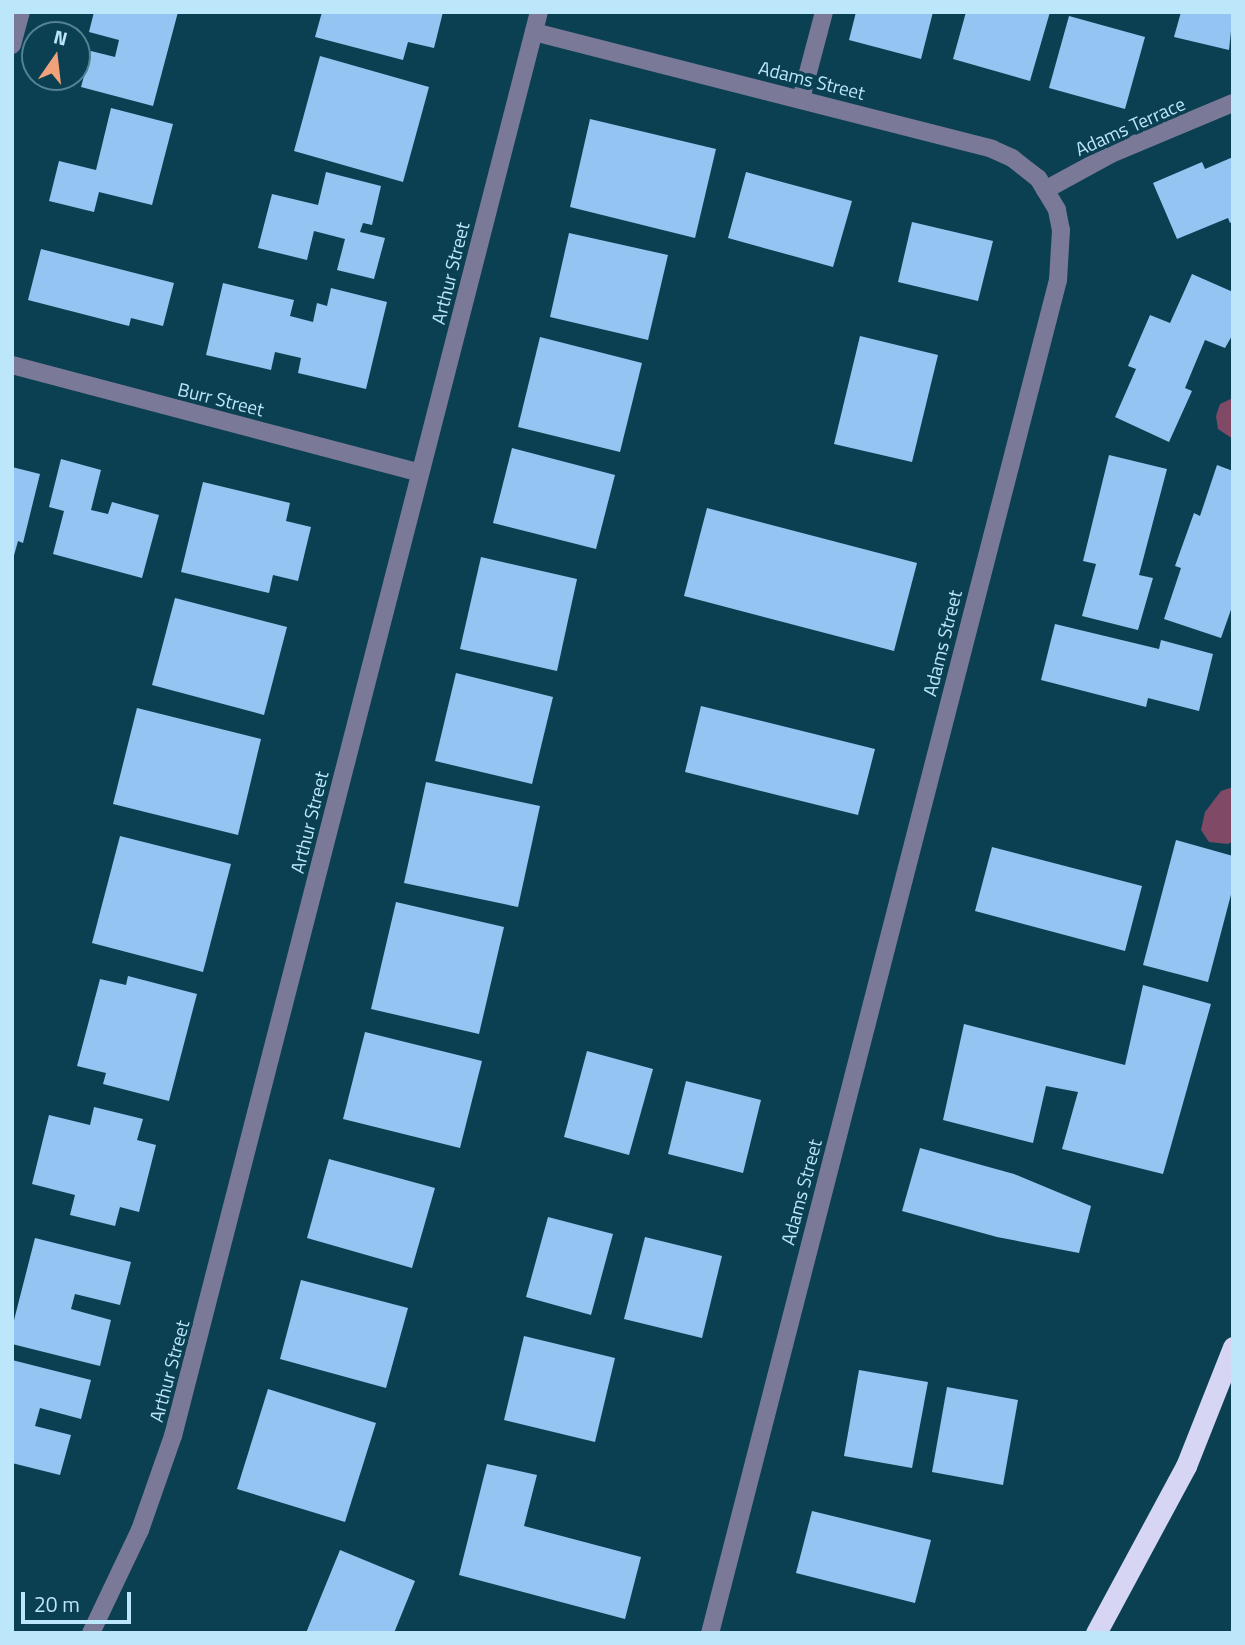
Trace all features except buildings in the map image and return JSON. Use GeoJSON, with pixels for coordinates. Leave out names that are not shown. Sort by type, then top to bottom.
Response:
{"type":"FeatureCollection","features":[{"type":"Feature","properties":{"kind":"highway"},"geometry":{"type":"LineString","coordinates":[[1096,1633],[1186,1466],[1233,1347]]}},
{"type":"Feature","properties":{"kind":"street"},"geometry":{"type":"LineString","coordinates":[[12,45],[21,12]]}},
{"type":"Feature","properties":{"kind":"street","name":"Arthur Street"},"geometry":{"type":"LineString","coordinates":[[91,1633],[139,1530],[173,1436],[539,12]]}},
{"type":"Feature","properties":{"kind":"street"},"geometry":{"type":"LineString","coordinates":[[801,99],[824,12]]}},
{"type":"Feature","properties":{"kind":"street","name":"Adams Street"},"geometry":{"type":"LineString","coordinates":[[534,32],[992,149],[1028,169],[1057,210],[1061,230],[1058,280],[710,1633]]}},
{"type":"Feature","properties":{"kind":"street","name":"Adams Terrace"},"geometry":{"type":"LineString","coordinates":[[1045,190],[1111,154],[1233,103]]}},
{"type":"Feature","properties":{"kind":"street","name":"Burr Street"},"geometry":{"type":"LineString","coordinates":[[12,365],[420,473]]}},
{"type":"Feature","properties":{"kind":"shaded area"},"geometry":{"type":"Polygon","coordinates":[[[1233,398],[1233,439],[1218,429],[1216,416],[1220,404],[1233,398]]]}},
{"type":"Feature","properties":{"kind":"shaded area"},"geometry":{"type":"Polygon","coordinates":[[[1233,787],[1233,841],[1228,844],[1209,842],[1201,830],[1205,812],[1221,791],[1233,787]]]}}]}
